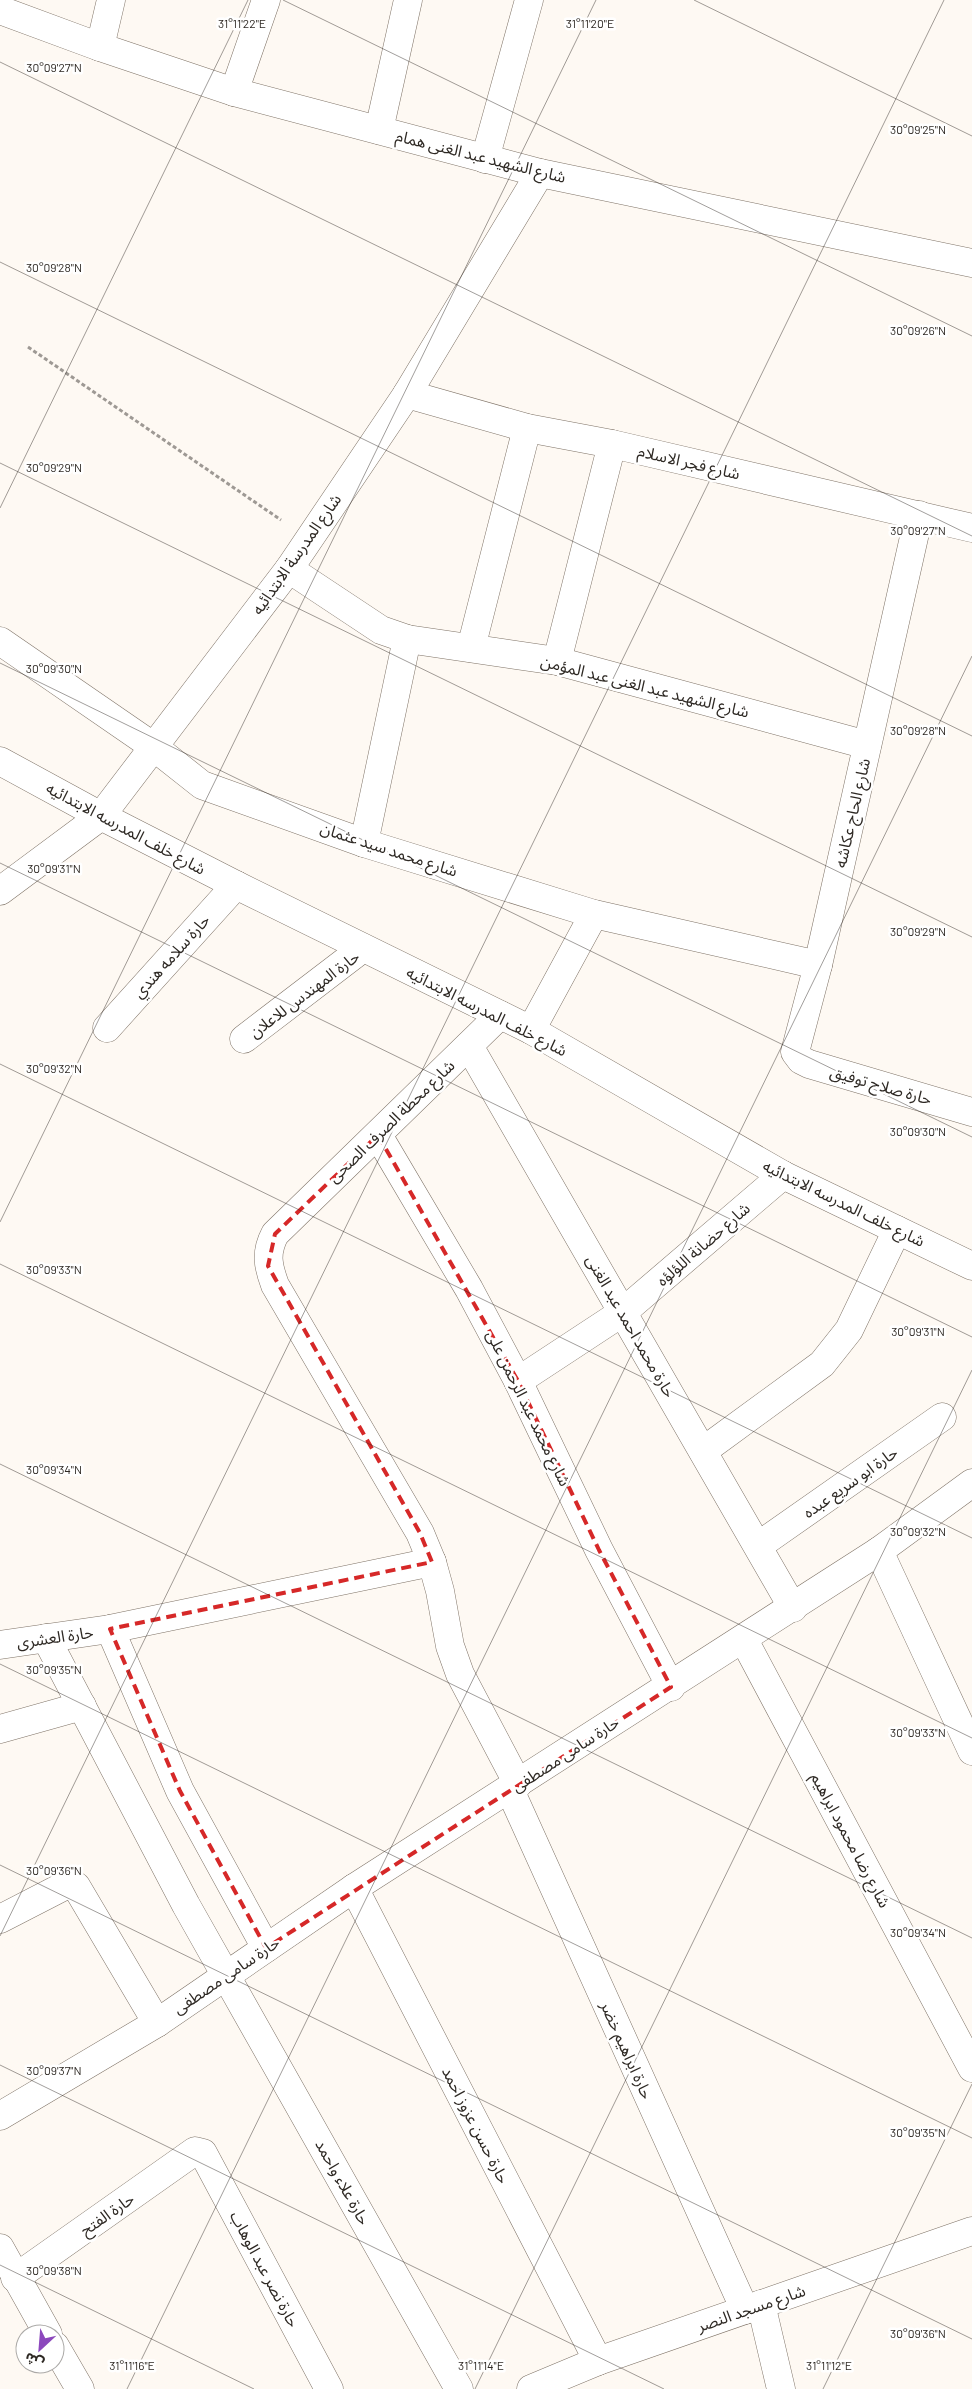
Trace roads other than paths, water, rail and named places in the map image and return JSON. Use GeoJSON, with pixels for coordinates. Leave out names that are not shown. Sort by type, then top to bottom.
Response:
{"type":"FeatureCollection","features":[{"type":"Feature","properties":{"kind":"street"},"geometry":{"type":"LineString","coordinates":[[100,48],[111,0]]}},
{"type":"Feature","properties":{"kind":"street"},"geometry":{"type":"LineString","coordinates":[[234,92],[266,0]]}},
{"type":"Feature","properties":{"kind":"street"},"geometry":{"type":"LineString","coordinates":[[379,130],[408,0]]}},
{"type":"Feature","properties":{"kind":"street"},"geometry":{"type":"LineString","coordinates":[[485,159],[529,0]]}},
{"type":"Feature","properties":{"kind":"street","name":"شارع الشهيد عبد الغنى همام"},"geometry":{"type":"LineString","coordinates":[[0,10],[100,48],[234,92],[485,159],[540,173],[972,263]]}},
{"type":"Feature","properties":{"kind":"street","name":"شارع المدرسة الابتدائيه"},"geometry":{"type":"LineString","coordinates":[[0,891],[101,816],[289,569],[308,538],[407,394],[540,173]]}},
{"type":"Feature","properties":{"kind":"street","name":"شارع فجر الاسلام"},"geometry":{"type":"LineString","coordinates":[[407,394],[527,428],[612,444],[972,528]]}},
{"type":"Feature","properties":{"kind":"street"},"geometry":{"type":"LineString","coordinates":[[471,648],[527,428]]}},
{"type":"Feature","properties":{"kind":"street"},"geometry":{"type":"LineString","coordinates":[[557,661],[612,444]]}},
{"type":"Feature","properties":{"kind":"street","name":"شارع الحاج عكاشه"},"geometry":{"type":"LineString","coordinates":[[795,1052],[818,965],[919,515]]}},
{"type":"Feature","properties":{"kind":"street","name":"شارع الشهيد عبد الغنى عبد المؤمن"},"geometry":{"type":"LineString","coordinates":[[289,569],[381,630],[408,639],[557,661],[867,745]]}},
{"type":"Feature","properties":{"kind":"street"},"geometry":{"type":"LineString","coordinates":[[364,843],[408,639]]}},
{"type":"Feature","properties":{"kind":"street","name":"شارع محمد سيد عثمان"},"geometry":{"type":"LineString","coordinates":[[0,641],[154,747],[202,785],[364,843],[594,914],[818,965]]}},
{"type":"Feature","properties":{"kind":"street","name":"شارع خلف المدرسه الابتدائيه"},"geometry":{"type":"LineString","coordinates":[[0,761],[101,816],[236,885],[531,1030],[783,1175],[972,1265]]}},
{"type":"Feature","properties":{"kind":"street","name":"حارة سلامه هندي"},"geometry":{"type":"LineString","coordinates":[[107,1028],[236,885]]}},
{"type":"Feature","properties":{"kind":"street"},"geometry":{"type":"LineString","coordinates":[[531,1030],[594,914]]}},
{"type":"Feature","properties":{"kind":"street","name":"حارة المهندس للاعلان"},"geometry":{"type":"LineString","coordinates":[[244,1039],[363,948]]}},
{"type":"Feature","properties":{"kind":"street","name":"شارع محطة الصرف الصحى"},"geometry":{"type":"LineString","coordinates":[[432,1562],[420,1533],[275,1285],[268,1266],[267,1257],[270,1244],[282,1226],[500,1015]]}},
{"type":"Feature","properties":{"kind":"street","name":"حارة محمد احمد عبد الغنى"},"geometry":{"type":"LineString","coordinates":[[469,1046],[793,1608]]}},
{"type":"Feature","properties":{"kind":"street","name":"حارة صلاح توفيق"},"geometry":{"type":"LineString","coordinates":[[795,1052],[801,1060],[809,1064],[972,1112]]}},
{"type":"Feature","properties":{"kind":"street","name":"شارع محمد عبد الرحمن على"},"geometry":{"type":"LineString","coordinates":[[378,1135],[469,1289],[518,1381],[599,1550],[671,1687]]}},
{"type":"Feature","properties":{"kind":"street","name":"شارع حضانة اللؤلؤه"},"geometry":{"type":"LineString","coordinates":[[518,1381],[623,1312],[783,1175]]}},
{"type":"Feature","properties":{"kind":"street"},"geometry":{"type":"LineString","coordinates":[[703,1451],[822,1364],[850,1330],[897,1230]]}},
{"type":"Feature","properties":{"kind":"street","name":"حارة ابو سريع عبده"},"geometry":{"type":"LineString","coordinates":[[758,1546],[942,1417]]}},
{"type":"Feature","properties":{"kind":"street","name":"حارة سامى مصطفى"},"geometry":{"type":"LineString","coordinates":[[0,2116],[157,2023],[354,1888],[793,1608],[879,1551],[972,1483]]}},
{"type":"Feature","properties":{"kind":"street"},"geometry":{"type":"LineString","coordinates":[[879,1551],[972,1751]]}},
{"type":"Feature","properties":{"kind":"street","name":"حارة العشرى"},"geometry":{"type":"LineString","coordinates":[[1,1642],[110,1629],[432,1562]]}},
{"type":"Feature","properties":{"kind":"street","name":"حارة ابراهيم خضر"},"geometry":{"type":"LineString","coordinates":[[432,1562],[440,1591],[450,1646],[460,1674],[514,1787],[753,2307],[781,2389]]}},
{"type":"Feature","properties":{"kind":"street"},"geometry":{"type":"LineString","coordinates":[[110,1629],[180,1792],[266,1948]]}},
{"type":"Feature","properties":{"kind":"street","name":"حارة علاء واحمد"},"geometry":{"type":"LineString","coordinates":[[46,1638],[186,1905],[459,2389]]}},
{"type":"Feature","properties":{"kind":"street","name":"شارع رضا محمود ابراهيم"},"geometry":{"type":"LineString","coordinates":[[744,1640],[972,2068]]}},
{"type":"Feature","properties":{"kind":"street"},"geometry":{"type":"LineString","coordinates":[[0,1729],[82,1706]]}},
{"type":"Feature","properties":{"kind":"street"},"geometry":{"type":"LineString","coordinates":[[0,1919],[68,1884],[78,1888],[157,2023]]}},
{"type":"Feature","properties":{"kind":"street","name":"حارة حسن عزوز احمد"},"geometry":{"type":"LineString","coordinates":[[354,1888],[598,2361]]}},
{"type":"Feature","properties":{"kind":"street","name":"حارة الفتح"},"geometry":{"type":"LineString","coordinates":[[16,2278],[195,2151],[198,2151]]}},
{"type":"Feature","properties":{"kind":"street","name":"حارة نصر عبد الوهاب"},"geometry":{"type":"LineString","coordinates":[[198,2151],[203,2153],[329,2389]]}},
{"type":"Feature","properties":{"kind":"street","name":"شارع مسجد النصر"},"geometry":{"type":"LineString","coordinates":[[530,2389],[565,2382],[598,2361],[972,2231]]}},
{"type":"Feature","properties":{"kind":"street"},"geometry":{"type":"LineString","coordinates":[[0,2248],[42,2324]]}},
{"type":"Feature","properties":{"kind":"street"},"geometry":{"type":"LineString","coordinates":[[65,2363],[80,2389]]}}]}
